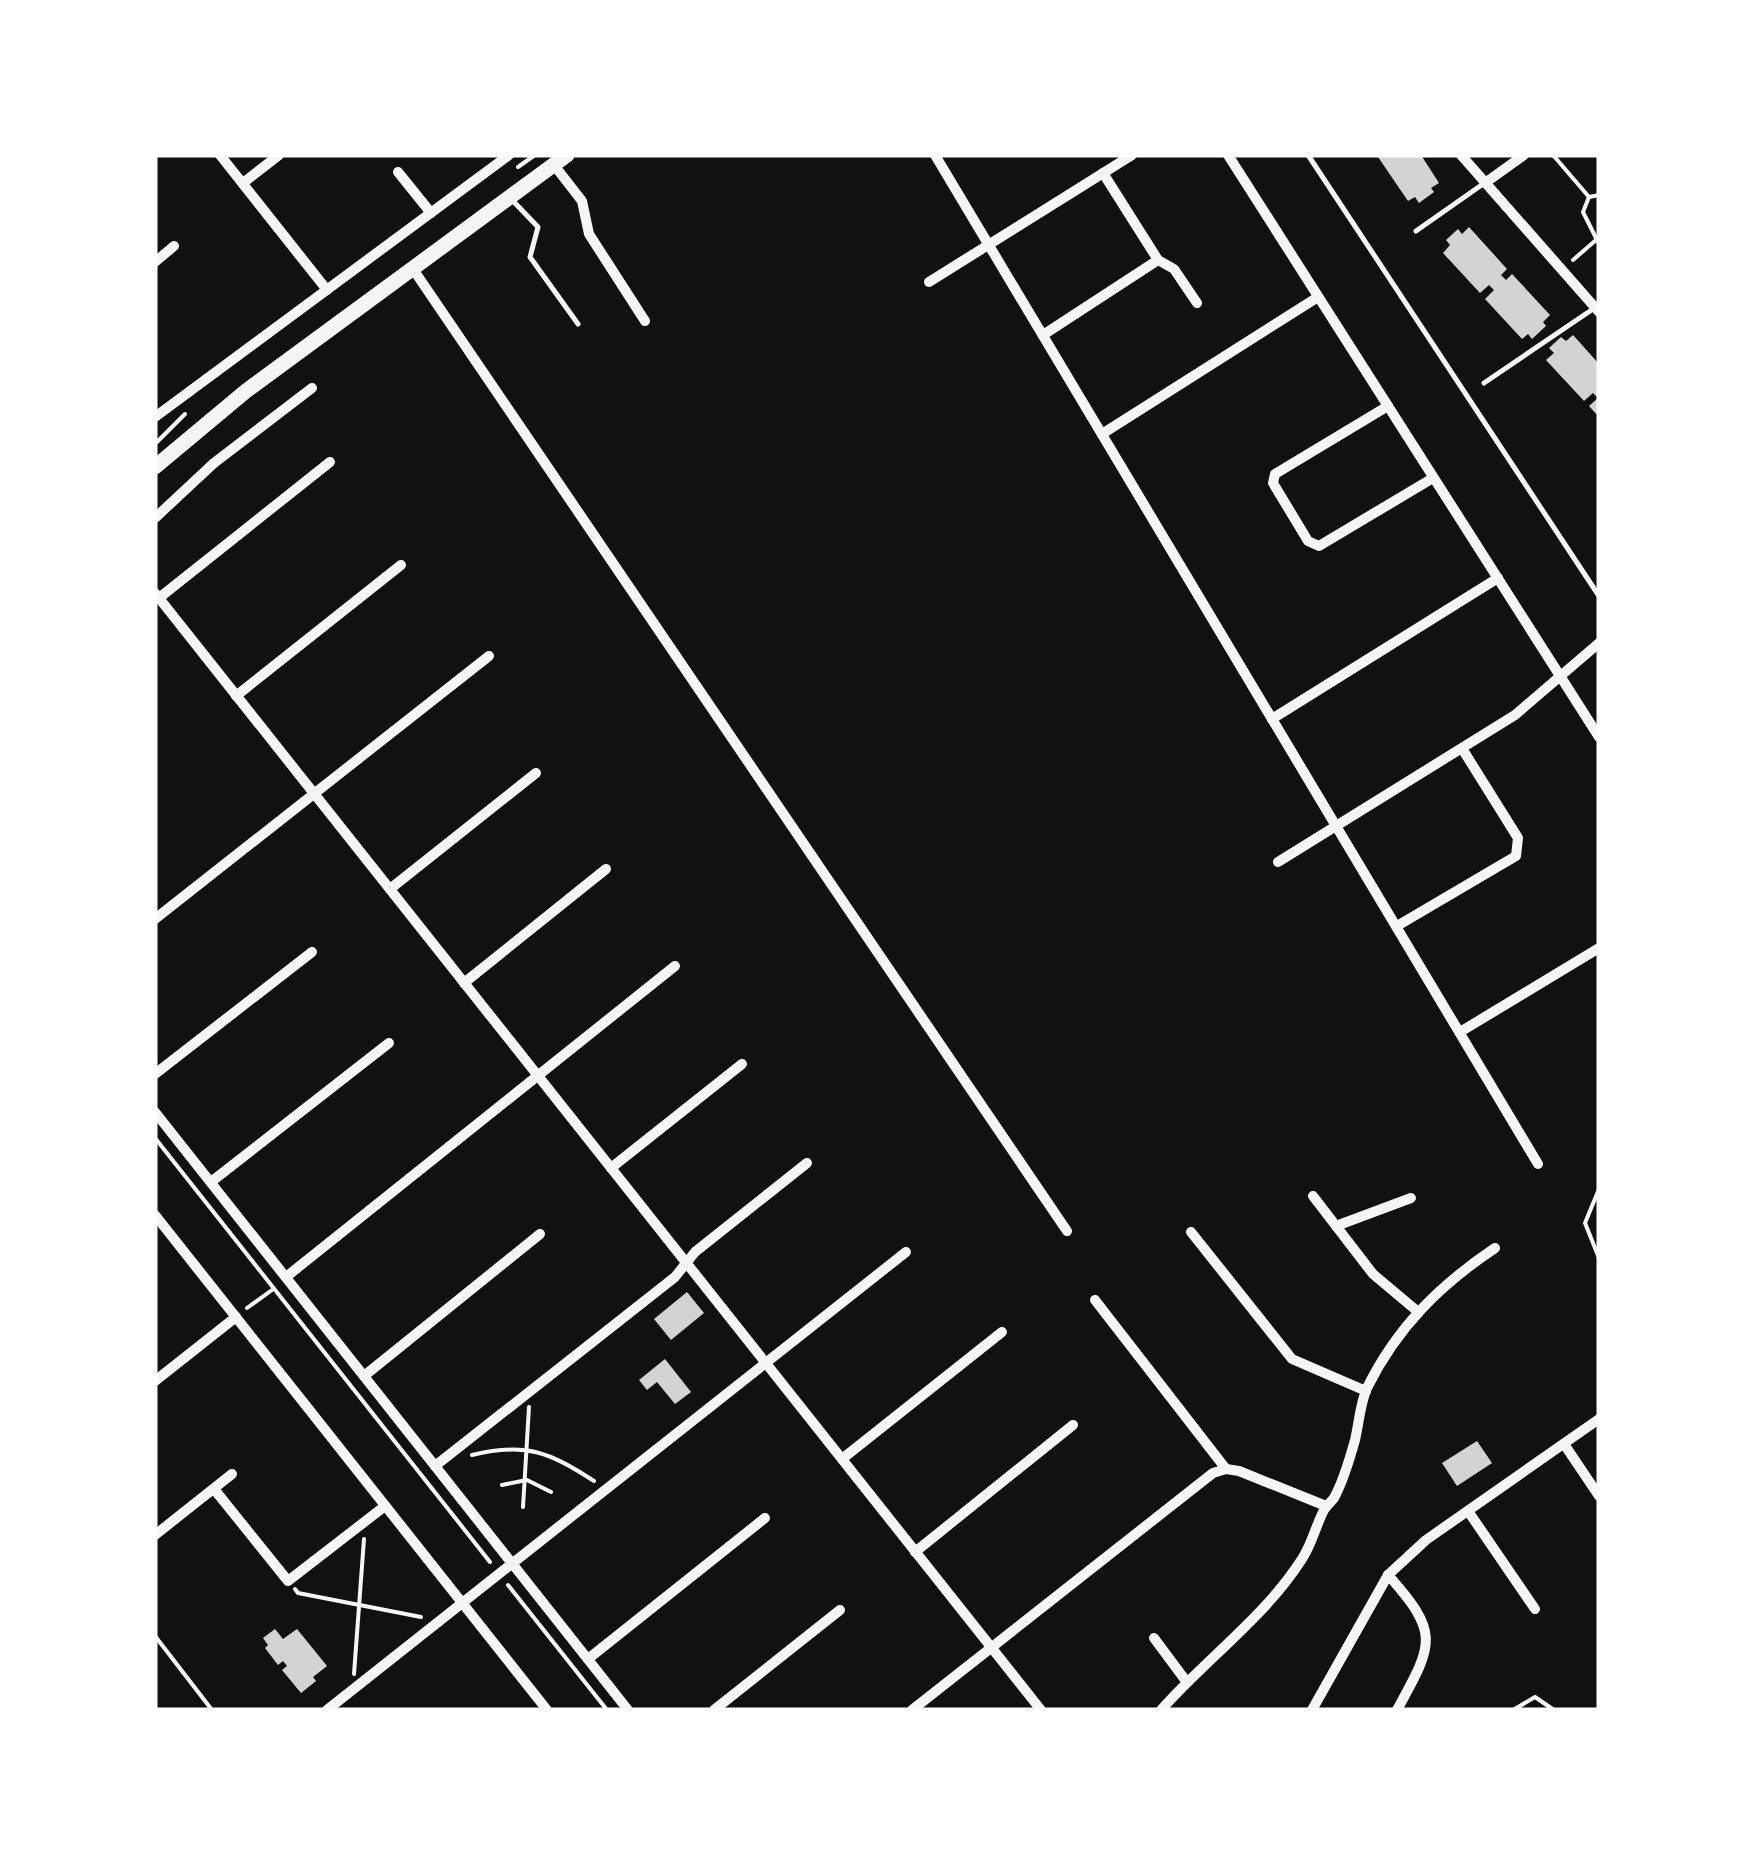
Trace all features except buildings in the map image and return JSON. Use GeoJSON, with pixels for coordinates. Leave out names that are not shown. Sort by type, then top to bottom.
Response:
{"type":"FeatureCollection","features":[{"type":"Feature","properties":{"kind":"main road"},"geometry":{"type":"LineString","coordinates":[[155,467],[212,417],[560,160]]}},
{"type":"Feature","properties":{"kind":"street"},"geometry":{"type":"LineString","coordinates":[[220,155],[327,290]]}},
{"type":"Feature","properties":{"kind":"street"},"geometry":{"type":"LineString","coordinates":[[243,183],[279,155]]}},
{"type":"Feature","properties":{"kind":"street"},"geometry":{"type":"LineString","coordinates":[[155,417],[509,155]]}},
{"type":"Feature","properties":{"kind":"street"},"geometry":{"type":"LineString","coordinates":[[936,155],[1538,1164]]}},
{"type":"Feature","properties":{"kind":"street"},"geometry":{"type":"LineString","coordinates":[[929,282],[1132,155]]}},
{"type":"Feature","properties":{"kind":"street"},"geometry":{"type":"LineString","coordinates":[[1228,155],[1599,737]]}},
{"type":"Feature","properties":{"kind":"street"},"geometry":{"type":"LineString","coordinates":[[1461,155],[1597,310]]}},
{"type":"Feature","properties":{"kind":"street"},"geometry":{"type":"LineString","coordinates":[[1485,183],[1524,155]]}},
{"type":"Feature","properties":{"kind":"street"},"geometry":{"type":"LineString","coordinates":[[560,160],[582,201],[589,234],[645,322]]}},
{"type":"Feature","properties":{"kind":"street"},"geometry":{"type":"LineString","coordinates":[[398,172],[430,213]]}},
{"type":"Feature","properties":{"kind":"street"},"geometry":{"type":"LineString","coordinates":[[1103,174],[1158,260],[1174,269],[1197,303]]}},
{"type":"Feature","properties":{"kind":"street"},"geometry":{"type":"LineString","coordinates":[[155,262],[174,246]]}},
{"type":"Feature","properties":{"kind":"street"},"geometry":{"type":"LineString","coordinates":[[1043,335],[1158,260]]}},
{"type":"Feature","properties":{"kind":"street"},"geometry":{"type":"LineString","coordinates":[[412,269],[1067,1231]]}},
{"type":"Feature","properties":{"kind":"street"},"geometry":{"type":"LineString","coordinates":[[1102,434],[1318,297]]}},
{"type":"Feature","properties":{"kind":"street"},"geometry":{"type":"LineString","coordinates":[[155,518],[203,472],[312,388]]}},
{"type":"Feature","properties":{"kind":"street"},"geometry":{"type":"LineString","coordinates":[[1388,406],[1275,474],[1273,483],[1308,542],[1320,546],[1433,478]]}},
{"type":"Feature","properties":{"kind":"street"},"geometry":{"type":"LineString","coordinates":[[330,462],[157,595],[1040,1710]]}},
{"type":"Feature","properties":{"kind":"street"},"geometry":{"type":"LineString","coordinates":[[236,696],[400,565]]}},
{"type":"Feature","properties":{"kind":"street"},"geometry":{"type":"LineString","coordinates":[[1272,718],[1498,578]]}},
{"type":"Feature","properties":{"kind":"street"},"geometry":{"type":"LineString","coordinates":[[1278,862],[1515,715],[1599,643]]}},
{"type":"Feature","properties":{"kind":"street"},"geometry":{"type":"LineString","coordinates":[[155,919],[489,656]]}},
{"type":"Feature","properties":{"kind":"street"},"geometry":{"type":"LineString","coordinates":[[1397,926],[1516,856],[1518,838],[1463,750]]}},
{"type":"Feature","properties":{"kind":"street"},"geometry":{"type":"LineString","coordinates":[[390,889],[536,773]]}},
{"type":"Feature","properties":{"kind":"street"},"geometry":{"type":"LineString","coordinates":[[464,983],[606,869]]}},
{"type":"Feature","properties":{"kind":"street"},"geometry":{"type":"LineString","coordinates":[[1460,1032],[1599,948]]}},
{"type":"Feature","properties":{"kind":"street"},"geometry":{"type":"LineString","coordinates":[[155,1074],[312,952]]}},
{"type":"Feature","properties":{"kind":"street"},"geometry":{"type":"LineString","coordinates":[[286,1277],[675,966]]}},
{"type":"Feature","properties":{"kind":"street"},"geometry":{"type":"LineString","coordinates":[[211,1182],[390,1043]]}},
{"type":"Feature","properties":{"kind":"street"},"geometry":{"type":"LineString","coordinates":[[611,1168],[742,1064]]}},
{"type":"Feature","properties":{"kind":"street"},"geometry":{"type":"LineString","coordinates":[[155,1112],[628,1710]]}},
{"type":"Feature","properties":{"kind":"street"},"geometry":{"type":"LineString","coordinates":[[435,1466],[675,1278],[695,1252],[807,1163]]}},
{"type":"Feature","properties":{"kind":"street"},"geometry":{"type":"LineString","coordinates":[[1313,1196],[1373,1274],[1417,1311]]}},
{"type":"Feature","properties":{"kind":"street"},"geometry":{"type":"LineString","coordinates":[[1336,1226],[1411,1198]]}},
{"type":"Feature","properties":{"kind":"street"},"geometry":{"type":"LineString","coordinates":[[155,1215],[547,1710]]}},
{"type":"Feature","properties":{"kind":"street"},"geometry":{"type":"LineString","coordinates":[[1191,1232],[1288,1355],[1366,1391]]}},
{"type":"Feature","properties":{"kind":"street"},"geometry":{"type":"LineString","coordinates":[[364,1376],[540,1234]]}},
{"type":"Feature","properties":{"kind":"street"},"geometry":{"type":"LineString","coordinates":[[1161,1710],[1272,1599],[1304,1556],[1326,1506],[1334,1498],[1366,1391],[1395,1339],[1417,1311],[1455,1276],[1495,1248]]}},
{"type":"Feature","properties":{"kind":"street"},"geometry":{"type":"LineString","coordinates":[[328,1710],[906,1252]]}},
{"type":"Feature","properties":{"kind":"street"},"geometry":{"type":"LineString","coordinates":[[1095,1300],[1226,1470]]}},
{"type":"Feature","properties":{"kind":"street"},"geometry":{"type":"LineString","coordinates":[[155,1380],[236,1317]]}},
{"type":"Feature","properties":{"kind":"street"},"geometry":{"type":"LineString","coordinates":[[842,1459],[1002,1332]]}},
{"type":"Feature","properties":{"kind":"street"},"geometry":{"type":"LineString","coordinates":[[1312,1710],[1388,1575],[1426,1540],[1599,1419]]}},
{"type":"Feature","properties":{"kind":"street"},"geometry":{"type":"LineString","coordinates":[[915,1552],[1073,1425]]}},
{"type":"Feature","properties":{"kind":"street"},"geometry":{"type":"LineString","coordinates":[[1564,1444],[1599,1496]]}},
{"type":"Feature","properties":{"kind":"street"},"geometry":{"type":"LineString","coordinates":[[912,1710],[1207,1476],[1239,1471],[1326,1506]]}},
{"type":"Feature","properties":{"kind":"street"},"geometry":{"type":"LineString","coordinates":[[155,1535],[232,1474]]}},
{"type":"Feature","properties":{"kind":"street"},"geometry":{"type":"LineString","coordinates":[[214,1489],[288,1581],[386,1506]]}},
{"type":"Feature","properties":{"kind":"street"},"geometry":{"type":"LineString","coordinates":[[1468,1511],[1535,1610]]}},
{"type":"Feature","properties":{"kind":"street"},"geometry":{"type":"LineString","coordinates":[[588,1660],[765,1518]]}},
{"type":"Feature","properties":{"kind":"street"},"geometry":{"type":"LineString","coordinates":[[1388,1575],[1414,1603],[1427,1628],[1426,1658],[1397,1710]]}},
{"type":"Feature","properties":{"kind":"street"},"geometry":{"type":"LineString","coordinates":[[714,1710],[840,1610]]}},
{"type":"Feature","properties":{"kind":"street"},"geometry":{"type":"LineString","coordinates":[[1154,1638],[1186,1681]]}},
{"type":"Feature","properties":{"kind":"lane"},"geometry":{"type":"LineString","coordinates":[[1308,155],[1599,596]]}},
{"type":"Feature","properties":{"kind":"lane"},"geometry":{"type":"LineString","coordinates":[[1416,232],[1485,183]]}},
{"type":"Feature","properties":{"kind":"lane"},"geometry":{"type":"LineString","coordinates":[[510,198],[538,226],[530,256],[578,324]]}},
{"type":"Feature","properties":{"kind":"lane"},"geometry":{"type":"LineString","coordinates":[[1484,383],[1597,310]]}},
{"type":"Feature","properties":{"kind":"path"},"geometry":{"type":"LineString","coordinates":[[1552,155],[1589,196]]}},
{"type":"Feature","properties":{"kind":"path"},"geometry":{"type":"LineString","coordinates":[[1589,196],[1599,194]]}},
{"type":"Feature","properties":{"kind":"path"},"geometry":{"type":"LineString","coordinates":[[1562,270],[1598,242],[1583,212],[1589,196]]}},
{"type":"Feature","properties":{"kind":"path"},"geometry":{"type":"LineString","coordinates":[[155,1138],[607,1710]]}},
{"type":"Feature","properties":{"kind":"path"},"geometry":{"type":"LineString","coordinates":[[1599,1189],[1585,1223],[1599,1258]]}},
{"type":"Feature","properties":{"kind":"path"},"geometry":{"type":"LineString","coordinates":[[236,1317],[286,1277]]}},
{"type":"Feature","properties":{"kind":"path"},"geometry":{"type":"LineString","coordinates":[[524,1507],[530,1392]]}},
{"type":"Feature","properties":{"kind":"path"},"geometry":{"type":"LineString","coordinates":[[468,1456],[527,1448],[562,1460],[606,1490]]}},
{"type":"Feature","properties":{"kind":"path"},"geometry":{"type":"LineString","coordinates":[[502,1486],[527,1480],[551,1492]]}},
{"type":"Feature","properties":{"kind":"path"},"geometry":{"type":"LineString","coordinates":[[355,1688],[366,1522]]}},
{"type":"Feature","properties":{"kind":"path"},"geometry":{"type":"LineString","coordinates":[[298,1593],[441,1621]]}},
{"type":"Feature","properties":{"kind":"path"},"geometry":{"type":"LineString","coordinates":[[155,1636],[212,1710]]}},
{"type":"Feature","properties":{"kind":"path"},"geometry":{"type":"LineString","coordinates":[[1512,1710],[1535,1698],[1554,1710]]}}]}
